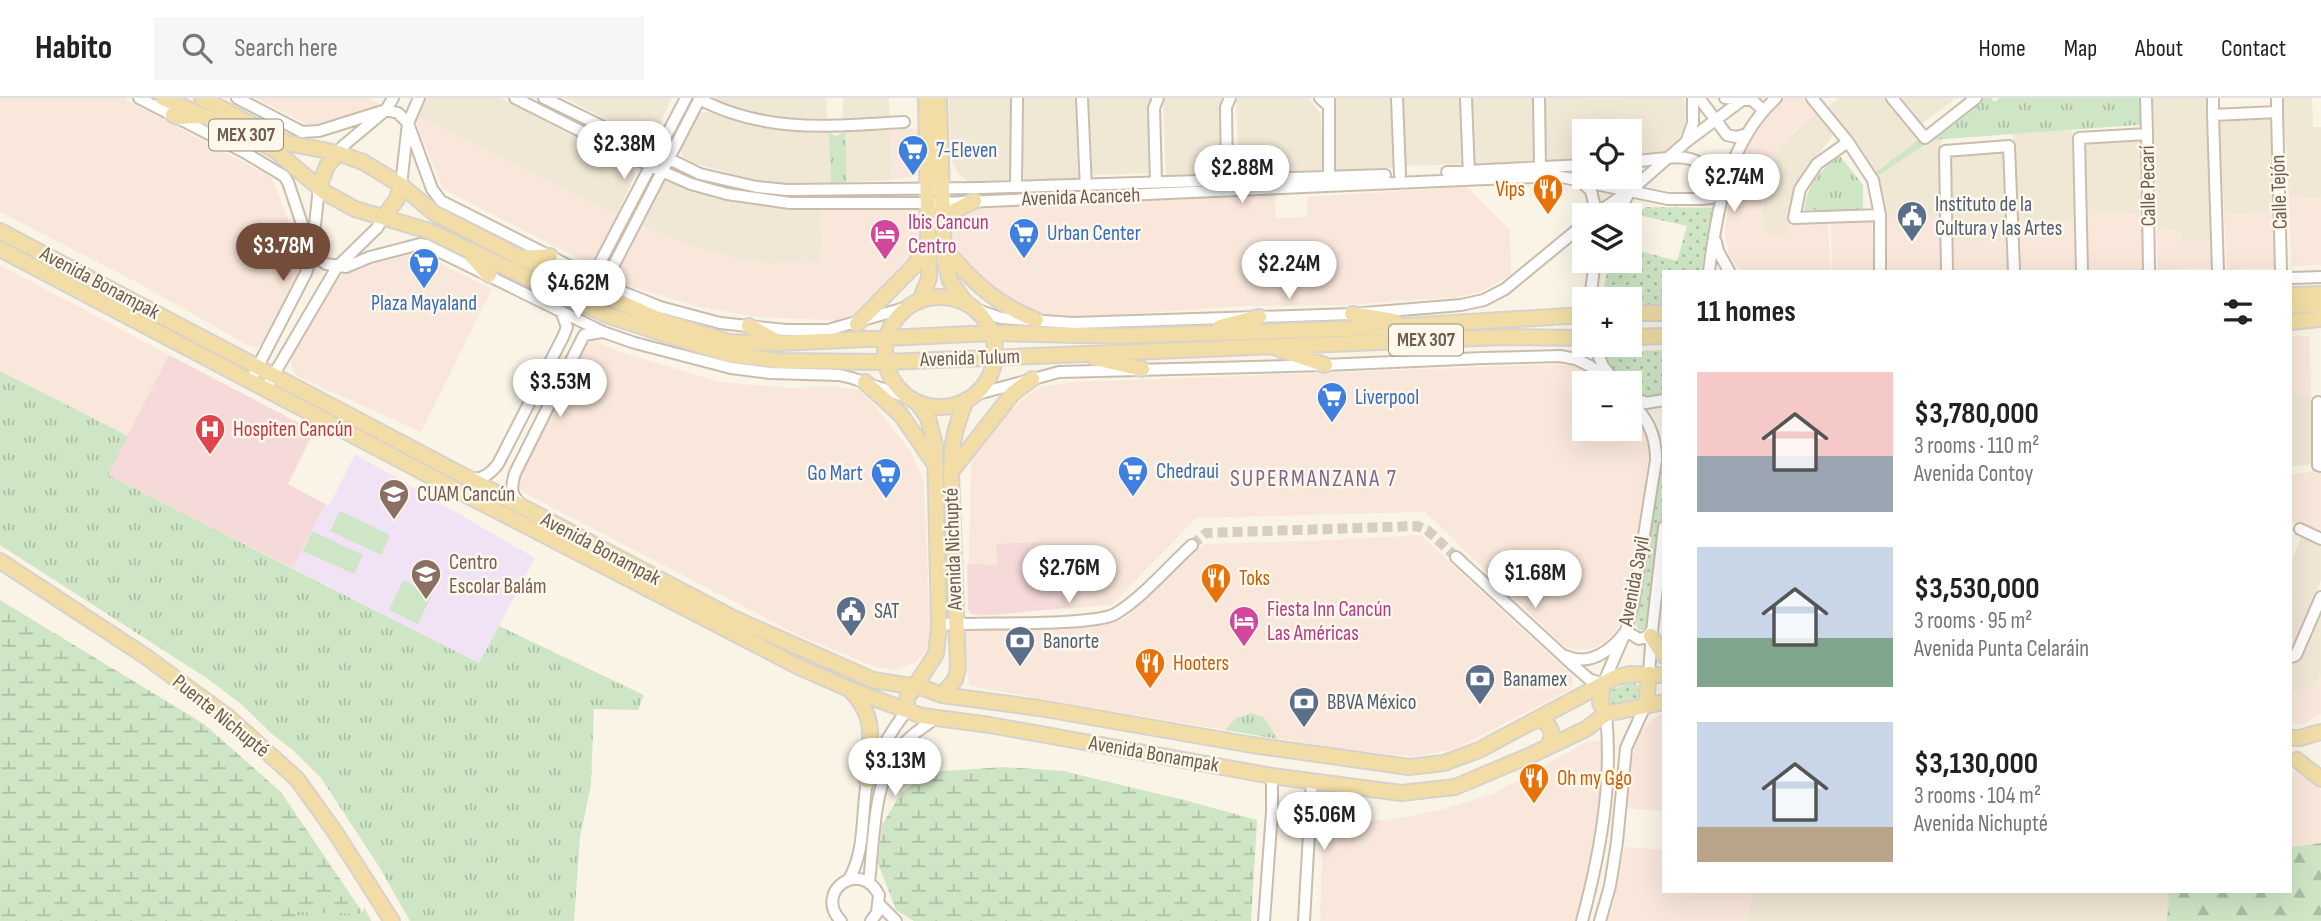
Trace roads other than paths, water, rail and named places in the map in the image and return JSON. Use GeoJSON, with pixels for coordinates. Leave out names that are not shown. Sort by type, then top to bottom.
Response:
{"type":"FeatureCollection","features":[{"type":"Feature","properties":{"kind":"main road","name":"MEX 307"},"geometry":{"type":"LineString","coordinates":[[163,98],[248,135],[276,151],[319,187]]}},
{"type":"Feature","properties":{"kind":"main road"},"geometry":{"type":"LineString","coordinates":[[926,98],[934,196],[943,230],[943,247],[950,281],[985,320],[992,333],[995,357]]}},
{"type":"Feature","properties":{"kind":"main road"},"geometry":{"type":"LineString","coordinates":[[886,362],[887,338],[896,320],[914,304],[929,278],[928,242],[934,196],[939,98]]}},
{"type":"Feature","properties":{"kind":"main road","name":"MEX 307"},"geometry":{"type":"LineString","coordinates":[[209,100],[288,142],[338,153]]}},
{"type":"Feature","properties":{"kind":"main road"},"geometry":{"type":"LineString","coordinates":[[173,115],[203,116]]}},
{"type":"Feature","properties":{"kind":"main road"},"geometry":{"type":"LineString","coordinates":[[319,187],[327,166],[338,153]]}},
{"type":"Feature","properties":{"kind":"main road","name":"Avenida Tulum"},"geometry":{"type":"LineString","coordinates":[[338,153],[363,162],[401,185],[434,213],[521,258],[662,321],[729,342],[780,343],[992,333],[1118,336],[1193,334],[1423,326],[1572,316]]}},
{"type":"Feature","properties":{"kind":"main road"},"geometry":{"type":"LineString","coordinates":[[384,217],[397,199],[401,185]]}},
{"type":"Feature","properties":{"kind":"main road","name":"Avenida Tulum"},"geometry":{"type":"LineString","coordinates":[[319,187],[334,199],[355,209],[455,242],[609,316],[727,354],[780,361],[886,362],[1268,345],[1503,337],[1572,338]]}},
{"type":"Feature","properties":{"kind":"main road"},"geometry":{"type":"LineString","coordinates":[[943,230],[954,211],[974,201]]}},
{"type":"Feature","properties":{"kind":"main road","name":"Avenida Bonampak"},"geometry":{"type":"LineString","coordinates":[[0,231],[733,618],[873,680],[914,687]]}},
{"type":"Feature","properties":{"kind":"main road"},"geometry":{"type":"LineString","coordinates":[[455,242],[489,275]]}},
{"type":"Feature","properties":{"kind":"main road"},"geometry":{"type":"LineString","coordinates":[[857,324],[915,265],[928,242]]}},
{"type":"Feature","properties":{"kind":"main road"},"geometry":{"type":"LineString","coordinates":[[943,247],[991,296],[1012,311],[1036,320]]}},
{"type":"Feature","properties":{"kind":"main road","name":"Avenida Bonampak"},"geometry":{"type":"LineString","coordinates":[[0,249],[738,636],[849,690],[908,710]]}},
{"type":"Feature","properties":{"kind":"main road"},"geometry":{"type":"LineString","coordinates":[[521,258],[550,256]]}},
{"type":"Feature","properties":{"kind":"main road"},"geometry":{"type":"LineString","coordinates":[[2292,295],[2321,294]]}},
{"type":"Feature","properties":{"kind":"main road"},"geometry":{"type":"LineString","coordinates":[[914,304],[943,297],[970,306]]}},
{"type":"Feature","properties":{"kind":"main road"},"geometry":{"type":"LineString","coordinates":[[2292,306],[2321,305]]}},
{"type":"Feature","properties":{"kind":"main road"},"geometry":{"type":"LineString","coordinates":[[1642,313],[1662,313]]}},
{"type":"Feature","properties":{"kind":"main road"},"geometry":{"type":"LineString","coordinates":[[1352,314],[1423,326]]}},
{"type":"Feature","properties":{"kind":"main road"},"geometry":{"type":"LineString","coordinates":[[1193,334],[1259,317]]}},
{"type":"Feature","properties":{"kind":"main road"},"geometry":{"type":"LineString","coordinates":[[2292,324],[2321,319]]}},
{"type":"Feature","properties":{"kind":"main road"},"geometry":{"type":"LineString","coordinates":[[749,326],[780,343]]}},
{"type":"Feature","properties":{"kind":"main road"},"geometry":{"type":"LineString","coordinates":[[1642,337],[1662,336]]}},
{"type":"Feature","properties":{"kind":"main road"},"geometry":{"type":"LineString","coordinates":[[1268,345],[1325,365]]}},
{"type":"Feature","properties":{"kind":"main road"},"geometry":{"type":"LineString","coordinates":[[1083,354],[1142,369]]}},
{"type":"Feature","properties":{"kind":"main road","name":"Avenida Nichupté"},"geometry":{"type":"LineString","coordinates":[[914,687],[925,675],[936,654],[939,626],[941,472],[954,430],[970,398],[987,380],[995,357]]}},
{"type":"Feature","properties":{"kind":"main road","name":"Avenida Nichupté"},"geometry":{"type":"LineString","coordinates":[[886,362],[896,385],[915,401],[928,420],[941,472],[958,669],[955,680],[942,695]]}},
{"type":"Feature","properties":{"kind":"main road"},"geometry":{"type":"LineString","coordinates":[[865,382],[901,415],[941,472],[1013,393],[1032,379]]}},
{"type":"Feature","properties":{"kind":"main road"},"geometry":{"type":"LineString","coordinates":[[915,401],[942,407],[970,398]]}},
{"type":"Feature","properties":{"kind":"main road","name":"Puente Nichupté"},"geometry":{"type":"LineString","coordinates":[[0,561],[145,656],[228,718],[297,779],[335,832],[392,921]]}},
{"type":"Feature","properties":{"kind":"main road"},"geometry":{"type":"LineString","coordinates":[[1652,634],[1662,652]]}},
{"type":"Feature","properties":{"kind":"main road"},"geometry":{"type":"LineString","coordinates":[[1657,674],[1646,704],[1662,702]]}},
{"type":"Feature","properties":{"kind":"main road","name":"Avenida Bonampak"},"geometry":{"type":"LineString","coordinates":[[942,695],[1040,708],[1252,745],[1409,767],[1444,763],[1479,750],[1620,676],[1657,674]]}},
{"type":"Feature","properties":{"kind":"main road"},"geometry":{"type":"LineString","coordinates":[[1603,684],[1600,703],[1606,714]]}},
{"type":"Feature","properties":{"kind":"main road"},"geometry":{"type":"LineString","coordinates":[[914,687],[942,695],[942,707],[936,718],[908,710],[907,698],[914,687]]}},
{"type":"Feature","properties":{"kind":"main road"},"geometry":{"type":"LineString","coordinates":[[849,690],[861,701],[870,719],[867,780]]}},
{"type":"Feature","properties":{"kind":"main road"},"geometry":{"type":"LineString","coordinates":[[990,725],[983,712],[986,706],[994,702]]}},
{"type":"Feature","properties":{"kind":"main road","name":"Avenida Bonampak"},"geometry":{"type":"LineString","coordinates":[[936,718],[990,725],[1272,776],[1401,793],[1421,793],[1455,787],[1586,729],[1606,714],[1646,704]]}},
{"type":"Feature","properties":{"kind":"main road"},"geometry":{"type":"LineString","coordinates":[[1539,720],[1546,723],[1551,730],[1552,738],[1548,746]]}},
{"type":"Feature","properties":{"kind":"main road"},"geometry":{"type":"LineString","coordinates":[[2295,738],[2321,729]]}},
{"type":"Feature","properties":{"kind":"main road"},"geometry":{"type":"LineString","coordinates":[[1510,735],[1506,750],[1510,757],[1517,761]]}},
{"type":"Feature","properties":{"kind":"main road"},"geometry":{"type":"LineString","coordinates":[[2294,760],[2321,766]]}},
{"type":"Feature","properties":{"kind":"main road"},"geometry":{"type":"LineString","coordinates":[[2294,760],[2321,779]]}},
{"type":"Feature","properties":{"kind":"street"},"geometry":{"type":"LineString","coordinates":[[139,98],[263,162],[284,176],[312,254],[326,264],[337,267]]}},
{"type":"Feature","properties":{"kind":"street"},"geometry":{"type":"LineString","coordinates":[[237,98],[302,132],[319,131],[386,110],[398,113],[408,123],[432,189],[441,201],[604,284],[660,307],[720,323],[786,330],[828,330],[857,324],[914,304]]}},
{"type":"Feature","properties":{"kind":"street"},"geometry":{"type":"LineString","coordinates":[[338,153],[386,110],[393,98]]}},
{"type":"Feature","properties":{"kind":"street"},"geometry":{"type":"LineString","coordinates":[[401,185],[408,123],[419,98]]}},
{"type":"Feature","properties":{"kind":"street","name":"Avenida Acanceh"},"geometry":{"type":"LineString","coordinates":[[515,98],[691,184],[757,200],[822,204],[1016,187],[1400,175],[1572,178]]}},
{"type":"Feature","properties":{"kind":"street","name":"Avenida Acanceh"},"geometry":{"type":"LineString","coordinates":[[544,98],[668,160],[700,173],[757,187],[934,196],[974,201],[1469,175],[1572,166]]}},
{"type":"Feature","properties":{"kind":"street"},"geometry":{"type":"LineString","coordinates":[[592,278],[686,98]]}},
{"type":"Feature","properties":{"kind":"street"},"geometry":{"type":"LineString","coordinates":[[1016,187],[1017,98]]}},
{"type":"Feature","properties":{"kind":"street"},"geometry":{"type":"LineString","coordinates":[[1082,98],[1086,197]]}},
{"type":"Feature","properties":{"kind":"street"},"geometry":{"type":"LineString","coordinates":[[1156,183],[1154,108],[1158,98]]}},
{"type":"Feature","properties":{"kind":"street"},"geometry":{"type":"LineString","coordinates":[[1227,180],[1226,107],[1230,98]]}},
{"type":"Feature","properties":{"kind":"street"},"geometry":{"type":"LineString","coordinates":[[1397,98],[1400,175]]}},
{"type":"Feature","properties":{"kind":"street"},"geometry":{"type":"LineString","coordinates":[[1466,98],[1469,175]]}},
{"type":"Feature","properties":{"kind":"street"},"geometry":{"type":"LineString","coordinates":[[1539,98],[1540,167]]}},
{"type":"Feature","properties":{"kind":"street"},"geometry":{"type":"LineString","coordinates":[[1686,142],[1692,122],[1693,98]]}},
{"type":"Feature","properties":{"kind":"street"},"geometry":{"type":"LineString","coordinates":[[1699,98],[1729,136],[1747,134]]}},
{"type":"Feature","properties":{"kind":"street"},"geometry":{"type":"LineString","coordinates":[[1725,98],[1745,98],[1755,102],[1763,110]]}},
{"type":"Feature","properties":{"kind":"street"},"geometry":{"type":"LineString","coordinates":[[1612,203],[1716,118],[1745,98]]}},
{"type":"Feature","properties":{"kind":"street"},"geometry":{"type":"LineString","coordinates":[[1709,270],[1714,230],[1723,191],[1734,161],[1763,110],[1776,98]]}},
{"type":"Feature","properties":{"kind":"street"},"geometry":{"type":"LineString","coordinates":[[1812,98],[1848,142],[1873,180],[1880,215],[1880,270]]}},
{"type":"Feature","properties":{"kind":"street"},"geometry":{"type":"LineString","coordinates":[[1892,98],[1925,138],[1976,98]]}},
{"type":"Feature","properties":{"kind":"street"},"geometry":{"type":"LineString","coordinates":[[2213,98],[2218,270]]}},
{"type":"Feature","properties":{"kind":"street","name":"Calle Tejón"},"geometry":{"type":"LineString","coordinates":[[2277,98],[2281,270]]}},
{"type":"Feature","properties":{"kind":"street"},"geometry":{"type":"LineString","coordinates":[[604,284],[700,99],[723,111],[793,127],[904,122]]}},
{"type":"Feature","properties":{"kind":"street"},"geometry":{"type":"LineString","coordinates":[[2146,99],[2147,134]]}},
{"type":"Feature","properties":{"kind":"street"},"geometry":{"type":"LineString","coordinates":[[1326,101],[1329,177]]}},
{"type":"Feature","properties":{"kind":"street"},"geometry":{"type":"LineString","coordinates":[[2213,115],[2277,112]]}},
{"type":"Feature","properties":{"kind":"street","name":"Calle Pecarí"},"geometry":{"type":"LineString","coordinates":[[2082,270],[2080,138],[2147,134],[2150,270]]}},
{"type":"Feature","properties":{"kind":"street"},"geometry":{"type":"LineString","coordinates":[[1848,142],[1817,164],[1800,189],[1794,218],[1880,215]]}},
{"type":"Feature","properties":{"kind":"street"},"geometry":{"type":"LineString","coordinates":[[1947,270],[1945,151],[2009,146],[2014,270]]}},
{"type":"Feature","properties":{"kind":"street"},"geometry":{"type":"LineString","coordinates":[[1642,161],[1690,158],[1703,163],[1713,172],[1723,191]]}},
{"type":"Feature","properties":{"kind":"street"},"geometry":{"type":"LineString","coordinates":[[1658,197],[1650,182],[1665,160]]}},
{"type":"Feature","properties":{"kind":"street"},"geometry":{"type":"LineString","coordinates":[[1708,198],[1714,189],[1713,172]]}},
{"type":"Feature","properties":{"kind":"street"},"geometry":{"type":"LineString","coordinates":[[250,381],[306,273],[312,254],[319,187]]}},
{"type":"Feature","properties":{"kind":"street","name":"Avenida Acanceh"},"geometry":{"type":"LineString","coordinates":[[1621,189],[1681,200],[1708,198],[1723,191]]}},
{"type":"Feature","properties":{"kind":"street"},"geometry":{"type":"LineString","coordinates":[[1624,203],[1630,191]]}},
{"type":"Feature","properties":{"kind":"street"},"geometry":{"type":"LineString","coordinates":[[266,389],[337,267],[377,228],[384,217]]}},
{"type":"Feature","properties":{"kind":"street"},"geometry":{"type":"LineString","coordinates":[[1714,230],[1718,251],[1728,270]]}},
{"type":"Feature","properties":{"kind":"street","name":"Avenida Tulum"},"geometry":{"type":"LineString","coordinates":[[970,306],[1000,318],[1073,323],[1352,314],[1461,305],[1484,300],[1504,289],[1572,234]]}},
{"type":"Feature","properties":{"kind":"street","name":"Avenida Tulum"},"geometry":{"type":"LineString","coordinates":[[337,267],[346,267],[369,257],[420,244],[432,246],[603,332],[675,355],[731,368],[839,376],[865,382],[915,401]]}},
{"type":"Feature","properties":{"kind":"street"},"geometry":{"type":"LineString","coordinates":[[2292,278],[2321,277]]}},
{"type":"Feature","properties":{"kind":"street"},"geometry":{"type":"LineString","coordinates":[[461,474],[474,480],[483,478],[498,464],[563,337],[566,327],[561,311]]}},
{"type":"Feature","properties":{"kind":"street"},"geometry":{"type":"LineString","coordinates":[[2292,324],[2321,325]]}},
{"type":"Feature","properties":{"kind":"street"},"geometry":{"type":"LineString","coordinates":[[525,509],[514,499],[512,492],[515,473],[584,335],[589,332],[603,332]]}},
{"type":"Feature","properties":{"kind":"street"},"geometry":{"type":"LineString","coordinates":[[563,337],[573,335],[580,344]]}},
{"type":"Feature","properties":{"kind":"street"},"geometry":{"type":"LineString","coordinates":[[268,346],[275,354],[285,353]]}},
{"type":"Feature","properties":{"kind":"street","name":"Avenida Tulum"},"geometry":{"type":"LineString","coordinates":[[970,398],[1059,372],[1560,356],[1576,359],[1597,371]]}},
{"type":"Feature","properties":{"kind":"street"},"geometry":{"type":"LineString","coordinates":[[1642,402],[1662,400]]}},
{"type":"Feature","properties":{"kind":"street"},"geometry":{"type":"LineString","coordinates":[[2318,402],[2318,465],[2321,466]]}},
{"type":"Feature","properties":{"kind":"street","name":"Avenida Sayil"},"geometry":{"type":"LineString","coordinates":[[1603,684],[1626,631],[1633,605],[1656,460],[1652,429],[1642,413]]}},
{"type":"Feature","properties":{"kind":"street"},"geometry":{"type":"LineString","coordinates":[[498,464],[498,471],[502,475],[508,477],[515,473]]}},
{"type":"Feature","properties":{"kind":"street"},"geometry":{"type":"LineString","coordinates":[[2300,529],[2321,540]]}},
{"type":"Feature","properties":{"kind":"street"},"geometry":{"type":"LineString","coordinates":[[939,626],[947,623],[1081,620],[1114,615],[1192,545]]}},
{"type":"Feature","properties":{"kind":"street","name":"Avenida Sayil"},"geometry":{"type":"LineString","coordinates":[[1657,674],[1652,634],[1662,550]]}},
{"type":"Feature","properties":{"kind":"street"},"geometry":{"type":"LineString","coordinates":[[1455,557],[1589,679],[1603,684]]}},
{"type":"Feature","properties":{"kind":"street"},"geometry":{"type":"LineString","coordinates":[[2292,657],[2297,655],[2321,597]]}},
{"type":"Feature","properties":{"kind":"street"},"geometry":{"type":"LineString","coordinates":[[1557,651],[1574,659],[1590,659],[1607,652],[1626,631],[1639,639],[1652,634]]}},
{"type":"Feature","properties":{"kind":"street"},"geometry":{"type":"LineString","coordinates":[[1600,921],[1610,886],[1626,748],[1646,704]]}},
{"type":"Feature","properties":{"kind":"street"},"geometry":{"type":"LineString","coordinates":[[839,919],[832,901],[834,893],[855,869],[862,835],[867,780],[893,729],[908,710]]}},
{"type":"Feature","properties":{"kind":"street"},"geometry":{"type":"LineString","coordinates":[[1582,921],[1598,864],[1609,745],[1606,714]]}},
{"type":"Feature","properties":{"kind":"street"},"geometry":{"type":"LineString","coordinates":[[869,882],[881,787],[888,768],[908,739],[936,718]]}},
{"type":"Feature","properties":{"kind":"street"},"geometry":{"type":"LineString","coordinates":[[1264,921],[1272,776]]}},
{"type":"Feature","properties":{"kind":"street"},"geometry":{"type":"LineString","coordinates":[[1304,921],[1312,782]]}},
{"type":"Feature","properties":{"kind":"street"},"geometry":{"type":"LineString","coordinates":[[1605,797],[1615,793],[1621,796]]}},
{"type":"Feature","properties":{"kind":"street"},"geometry":{"type":"LineString","coordinates":[[862,835],[875,835]]}},
{"type":"Feature","properties":{"kind":"street"},"geometry":{"type":"LineString","coordinates":[[849,879],[857,878],[869,882],[879,895],[880,905],[871,921]]}},
{"type":"Feature","properties":{"kind":"street"},"geometry":{"type":"LineString","coordinates":[[880,905],[896,921]]}},
{"type":"Feature","properties":{"kind":"tunnel"},"geometry":{"type":"LineString","coordinates":[[1192,545],[1206,533],[1417,526],[1427,530],[1456,557]]}},
{"type":"Feature","properties":{"kind":"place","name":"7-Eleven"},"geometry":{"type":"Point","coordinates":[913,177]}},
{"type":"Feature","properties":{"kind":"place","name":"Vips"},"geometry":{"type":"Point","coordinates":[1548,216]}},
{"type":"Feature","properties":{"kind":"place","name":"Instituto de la Cultura y las Artes"},"geometry":{"type":"Point","coordinates":[1912,243]}},
{"type":"Feature","properties":{"kind":"place","name":"Urban Center"},"geometry":{"type":"Point","coordinates":[1024,260]}},
{"type":"Feature","properties":{"kind":"place","name":"Ibis Cancun Centro"},"geometry":{"type":"Point","coordinates":[885,261]}},
{"type":"Feature","properties":{"kind":"place","name":"Plaza Mayaland"},"geometry":{"type":"Point","coordinates":[424,290]}},
{"type":"Feature","properties":{"kind":"place","name":"Liverpool"},"geometry":{"type":"Point","coordinates":[1332,424]}},
{"type":"Feature","properties":{"kind":"place","name":"Hospiten Cancún"},"geometry":{"type":"Point","coordinates":[210,456]}},
{"type":"Feature","properties":{"kind":"place","name":"Chedraui"},"geometry":{"type":"Point","coordinates":[1133,498]}},
{"type":"Feature","properties":{"kind":"place","name":"Go Mart"},"geometry":{"type":"Point","coordinates":[886,500]}},
{"type":"Feature","properties":{"kind":"place","name":"CUAM Cancún"},"geometry":{"type":"Point","coordinates":[394,521]}},
{"type":"Feature","properties":{"kind":"place","name":"Centro Escolar Balám"},"geometry":{"type":"Point","coordinates":[426,601]}},
{"type":"Feature","properties":{"kind":"place","name":"Toks"},"geometry":{"type":"Point","coordinates":[1216,605]}},
{"type":"Feature","properties":{"kind":"place","name":"SAT"},"geometry":{"type":"Point","coordinates":[851,638]}},
{"type":"Feature","properties":{"kind":"place","name":"Fiesta Inn Cancún Las Américas"},"geometry":{"type":"Point","coordinates":[1244,648]}},
{"type":"Feature","properties":{"kind":"place","name":"Banorte"},"geometry":{"type":"Point","coordinates":[1020,668]}},
{"type":"Feature","properties":{"kind":"place","name":"Hooters"},"geometry":{"type":"Point","coordinates":[1150,690]}},
{"type":"Feature","properties":{"kind":"place","name":"Banamex"},"geometry":{"type":"Point","coordinates":[1480,706]}},
{"type":"Feature","properties":{"kind":"place","name":"BBVA México"},"geometry":{"type":"Point","coordinates":[1304,729]}},
{"type":"Feature","properties":{"kind":"place","name":"Oh my Ggo"},"geometry":{"type":"Point","coordinates":[1534,805]}},
{"type":"Feature","properties":{"kind":"district","name":"SUPERMANZANA 7"},"geometry":{"type":"Point","coordinates":[1314,479]}}]}
